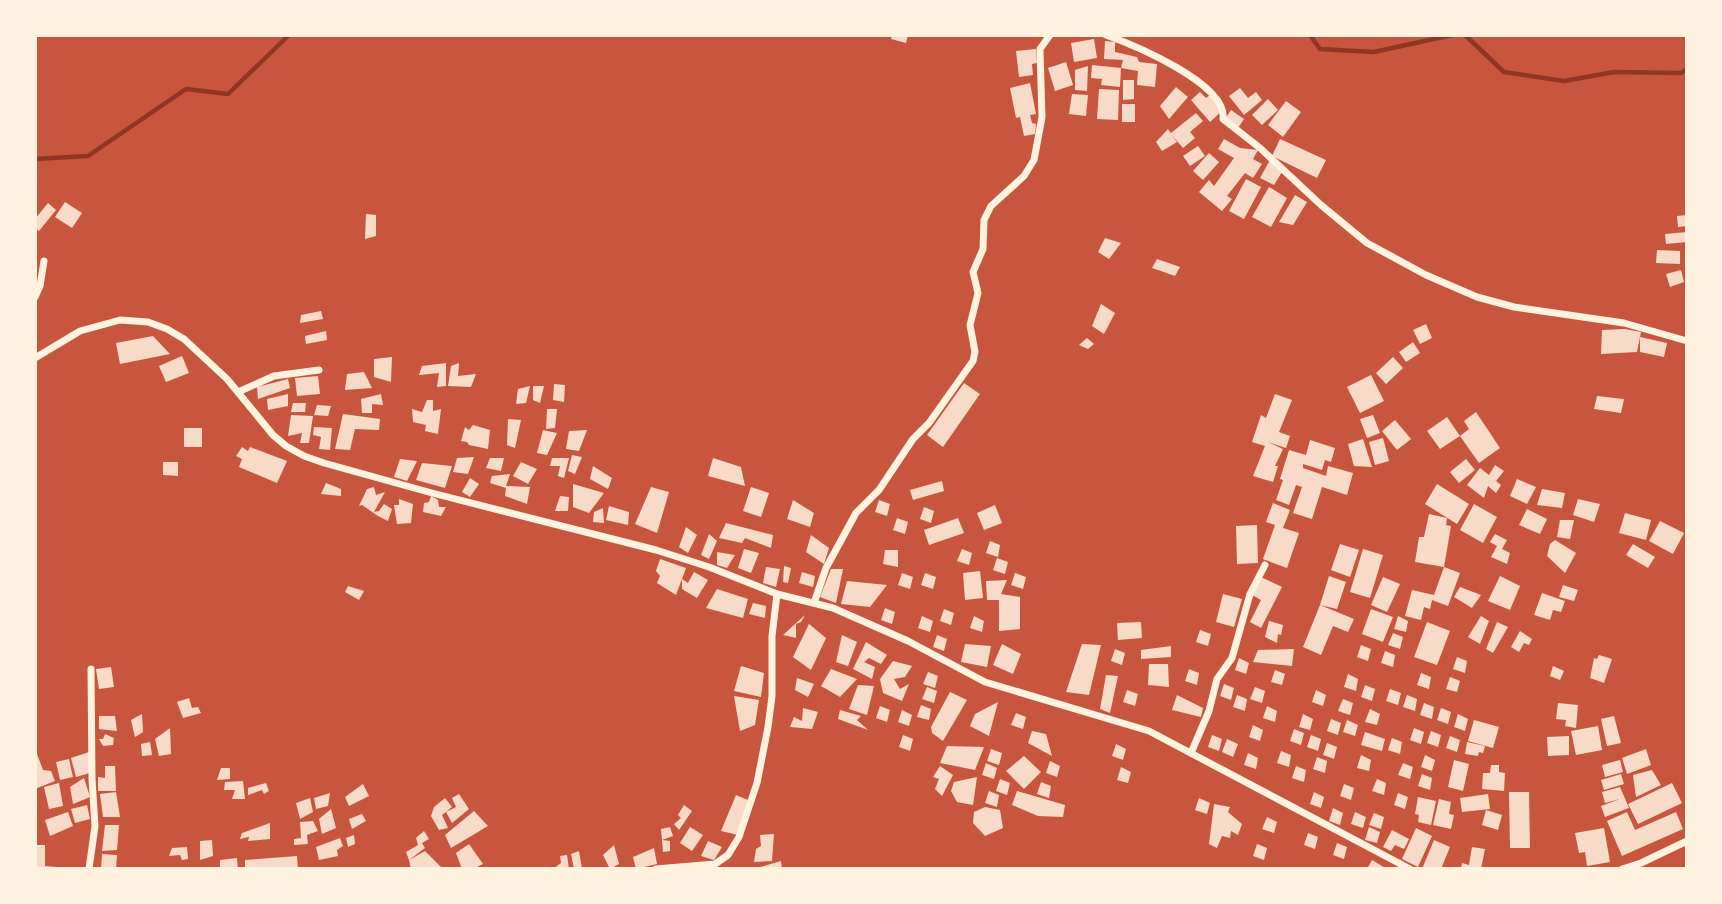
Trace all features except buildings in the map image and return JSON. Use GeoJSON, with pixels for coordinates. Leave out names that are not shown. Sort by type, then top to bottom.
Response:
{"type":"FeatureCollection","features":[{"type":"Feature","properties":{"kind":"street"},"geometry":{"type":"LineString","coordinates":[[814,603],[826,568],[856,513],[879,489],[912,439],[929,423],[973,361],[975,352],[970,325],[978,293],[973,272],[983,249],[984,219],[990,206],[1024,176],[1034,160],[1042,117],[1040,49],[1050,35]]}},
{"type":"Feature","properties":{"kind":"street"},"geometry":{"type":"LineString","coordinates":[[1106,35],[1178,68],[1195,79],[1218,98],[1223,109],[1223,119],[1233,129],[1260,148],[1367,243],[1391,258],[1477,297],[1526,309],[1624,323],[1687,341]]}},
{"type":"Feature","properties":{"kind":"street"},"geometry":{"type":"LineString","coordinates":[[35,297],[40,286],[44,261]]}},
{"type":"Feature","properties":{"kind":"street"},"geometry":{"type":"LineString","coordinates":[[35,358],[86,329],[120,320],[148,322],[184,339],[238,392],[273,435],[286,446],[324,463],[656,550],[709,567],[777,594],[834,608],[869,622],[985,682],[1134,726],[1191,753],[1410,869]]}},
{"type":"Feature","properties":{"kind":"street"},"geometry":{"type":"LineString","coordinates":[[238,392],[274,376],[318,370]]}},
{"type":"Feature","properties":{"kind":"street"},"geometry":{"type":"LineString","coordinates":[[1191,753],[1209,711],[1217,679],[1232,658],[1250,594],[1265,565]]}},
{"type":"Feature","properties":{"kind":"street"},"geometry":{"type":"LineString","coordinates":[[656,869],[715,863],[729,855],[739,837],[757,783],[768,727],[772,696],[772,636],[777,594]]}},
{"type":"Feature","properties":{"kind":"street"},"geometry":{"type":"LineString","coordinates":[[89,869],[95,826],[91,668]]}},
{"type":"Feature","properties":{"kind":"street"},"geometry":{"type":"LineString","coordinates":[[1622,869],[1687,841]]}},
{"type":"Feature","properties":{"kind":"waterway"},"geometry":{"type":"LineString","coordinates":[[35,159],[88,156],[186,89],[228,94],[289,35]]}},
{"type":"Feature","properties":{"kind":"waterway"},"geometry":{"type":"LineString","coordinates":[[1310,35],[1320,49],[1374,52],[1452,35]]}},
{"type":"Feature","properties":{"kind":"waterway"},"geometry":{"type":"LineString","coordinates":[[1465,35],[1504,72],[1564,81],[1614,72],[1681,73],[1687,69]]}}]}
